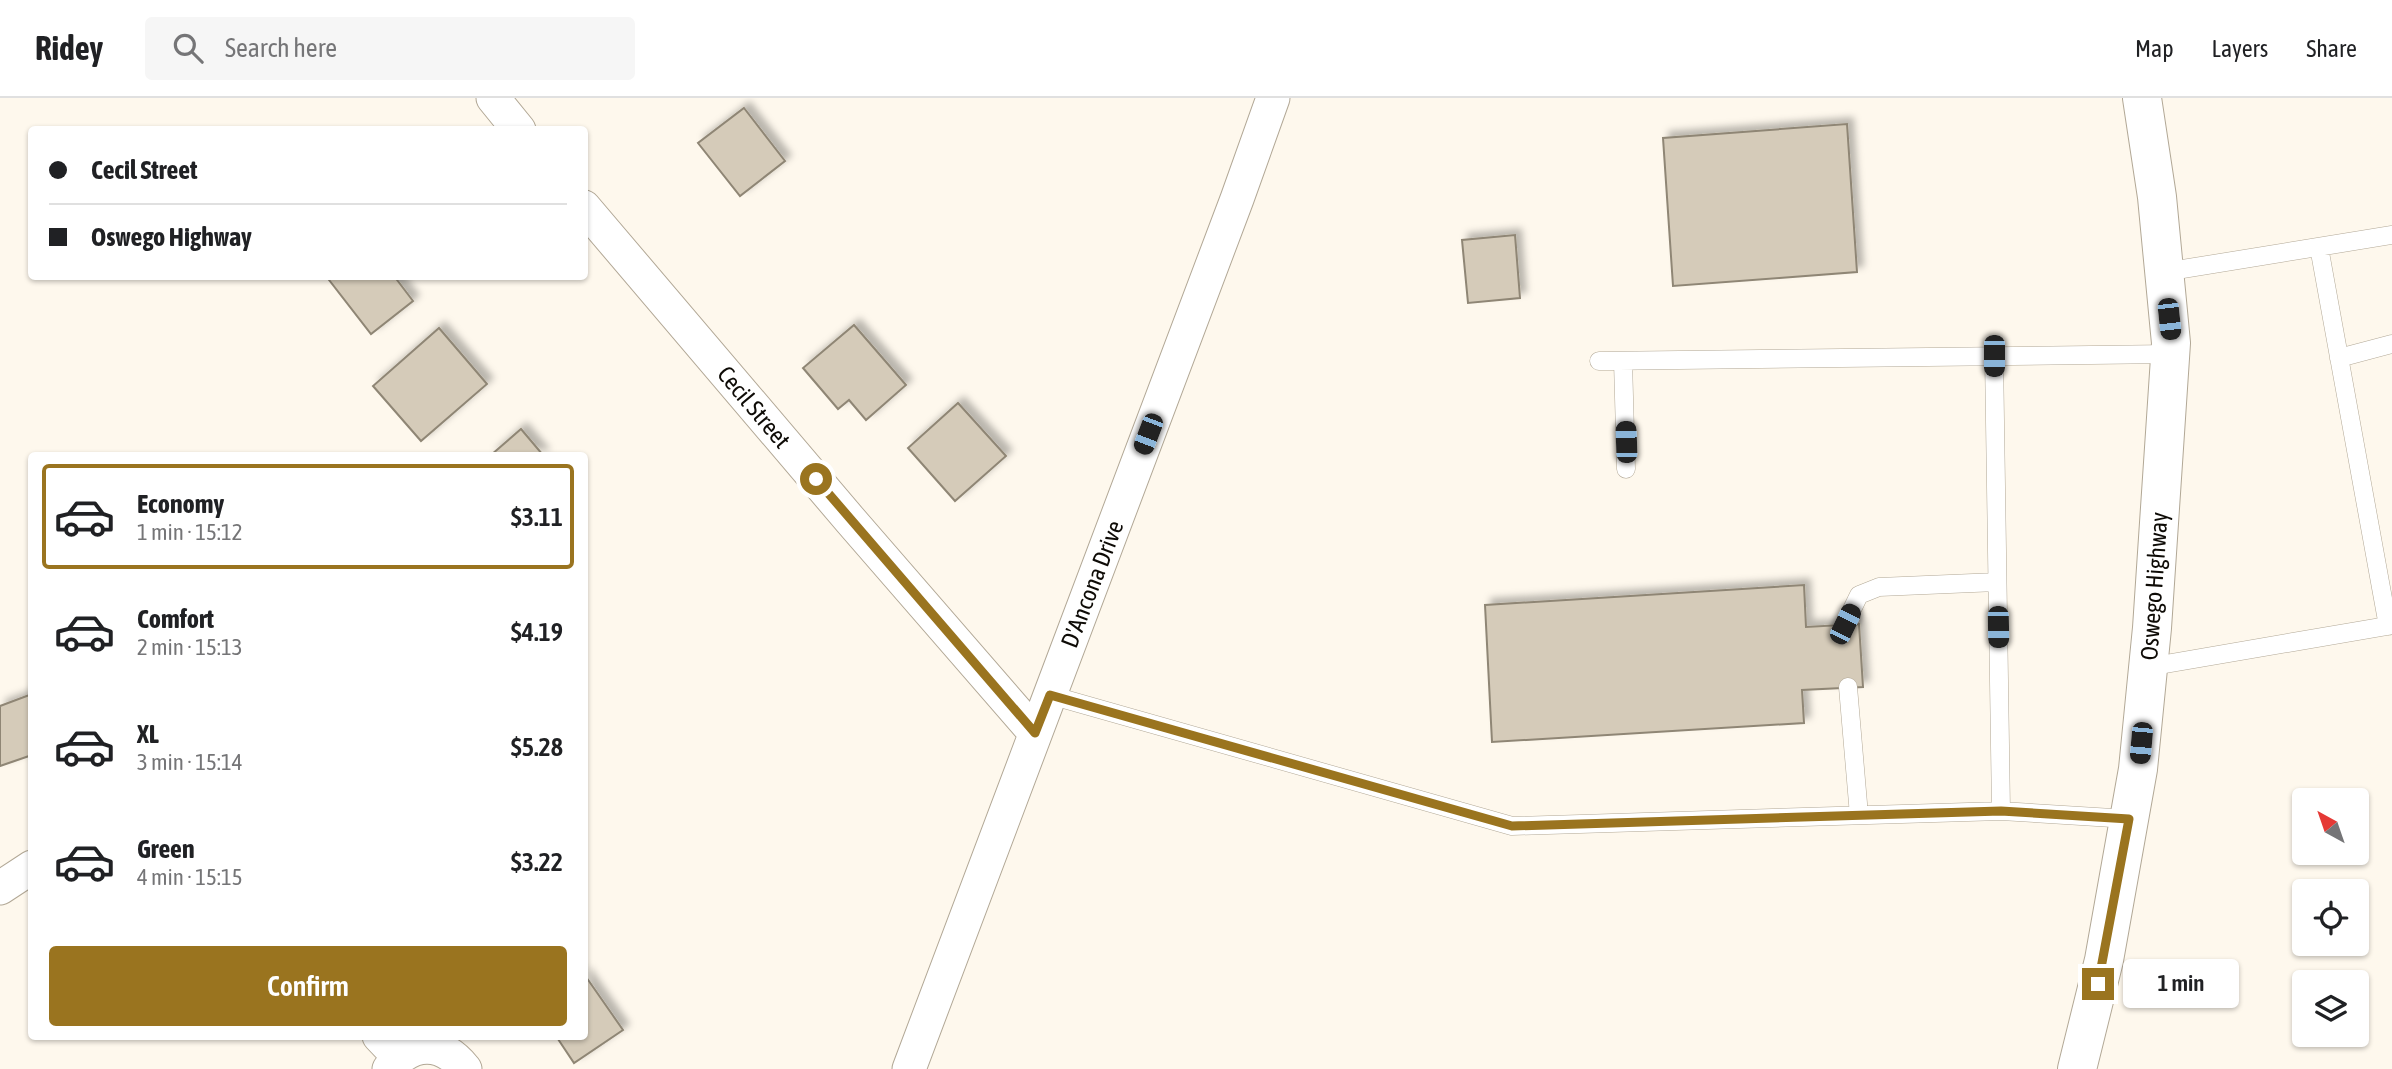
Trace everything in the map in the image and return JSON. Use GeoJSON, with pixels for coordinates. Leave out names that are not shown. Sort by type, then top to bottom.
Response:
{"type":"FeatureCollection","features":[{"type":"Feature","properties":{"kind":"main road","name":"Oswego Highway"},"geometry":{"type":"LineString","coordinates":[[2077,1069],[2104,960],[2138,769],[2148,667],[2170,354],[2157,197],[2142,98]]}},
{"type":"Feature","properties":{"kind":"street"},"geometry":{"type":"LineString","coordinates":[[493,98],[516,126]]}},
{"type":"Feature","properties":{"kind":"street","name":"D'Ancona Drive"},"geometry":{"type":"LineString","coordinates":[[909,1069],[1273,98]]}},
{"type":"Feature","properties":{"kind":"street","name":"Cecil Street"},"geometry":{"type":"LineString","coordinates":[[588,211],[1035,733]]}},
{"type":"Feature","properties":{"kind":"street"},"geometry":{"type":"LineString","coordinates":[[0,888],[28,870]]}},
{"type":"Feature","properties":{"kind":"street"},"geometry":{"type":"LineString","coordinates":[[389,1054],[418,1047],[435,1048],[451,1054],[465,1069]]}},
{"type":"Feature","properties":{"kind":"lane"},"geometry":{"type":"LineString","coordinates":[[2164,272],[2392,235]]}},
{"type":"Feature","properties":{"kind":"lane"},"geometry":{"type":"LineString","coordinates":[[2148,667],[2390,625],[2319,247]]}},
{"type":"Feature","properties":{"kind":"lane"},"geometry":{"type":"LineString","coordinates":[[2339,358],[2392,344]]}},
{"type":"Feature","properties":{"kind":"lane"},"geometry":{"type":"LineString","coordinates":[[1599,361],[2170,354]]}},
{"type":"Feature","properties":{"kind":"lane"},"geometry":{"type":"LineString","coordinates":[[1994,356],[2001,811]]}},
{"type":"Feature","properties":{"kind":"lane"},"geometry":{"type":"LineString","coordinates":[[1623,361],[1626,470]]}},
{"type":"Feature","properties":{"kind":"lane"},"geometry":{"type":"LineString","coordinates":[[1845,624],[1859,595],[1879,587],[1997,582]]}},
{"type":"Feature","properties":{"kind":"lane"},"geometry":{"type":"LineString","coordinates":[[1848,687],[1859,815]]}},
{"type":"Feature","properties":{"kind":"lane"},"geometry":{"type":"LineString","coordinates":[[1050,695],[1512,826],[2001,811],[2129,819]]}},
{"type":"Feature","properties":{"kind":"building"},"geometry":{"type":"Polygon","coordinates":[[[744,108],[785,161],[740,196],[698,143],[744,108]]]}},
{"type":"Feature","properties":{"kind":"building"},"geometry":{"type":"Polygon","coordinates":[[[1847,124],[1857,272],[1673,286],[1663,138],[1847,124]]]}},
{"type":"Feature","properties":{"kind":"building"},"geometry":{"type":"Polygon","coordinates":[[[1515,235],[1520,298],[1468,303],[1462,240],[1515,235]]]}},
{"type":"Feature","properties":{"kind":"building"},"geometry":{"type":"Polygon","coordinates":[[[329,280],[397,280],[413,301],[371,334],[329,280]]]}},
{"type":"Feature","properties":{"kind":"building"},"geometry":{"type":"Polygon","coordinates":[[[854,325],[906,385],[866,420],[849,400],[838,409],[803,368],[854,325]]]}},
{"type":"Feature","properties":{"kind":"building"},"geometry":{"type":"Polygon","coordinates":[[[439,328],[487,384],[421,441],[373,386],[439,328]]]}},
{"type":"Feature","properties":{"kind":"building"},"geometry":{"type":"Polygon","coordinates":[[[958,403],[1006,456],[955,501],[908,448],[958,403]]]}},
{"type":"Feature","properties":{"kind":"building"},"geometry":{"type":"Polygon","coordinates":[[[521,429],[540,452],[494,452],[521,429]]]}},
{"type":"Feature","properties":{"kind":"building"},"geometry":{"type":"Polygon","coordinates":[[[1804,585],[1806,627],[1859,624],[1863,687],[1802,690],[1804,723],[1492,742],[1485,605],[1804,585]]]}},
{"type":"Feature","properties":{"kind":"building"},"geometry":{"type":"Polygon","coordinates":[[[28,696],[28,756],[0,766],[0,706],[28,696]]]}},
{"type":"Feature","properties":{"kind":"building"},"geometry":{"type":"Polygon","coordinates":[[[588,980],[623,1030],[574,1063],[559,1040],[588,1040],[588,980]]]}},
{"type":"Feature","properties":{"kind":"route"},"geometry":{"type":"LineString","coordinates":[[816,479],[1035,733],[1050,695],[1512,826],[2001,811],[2129,819],[2098,984]]}}]}
